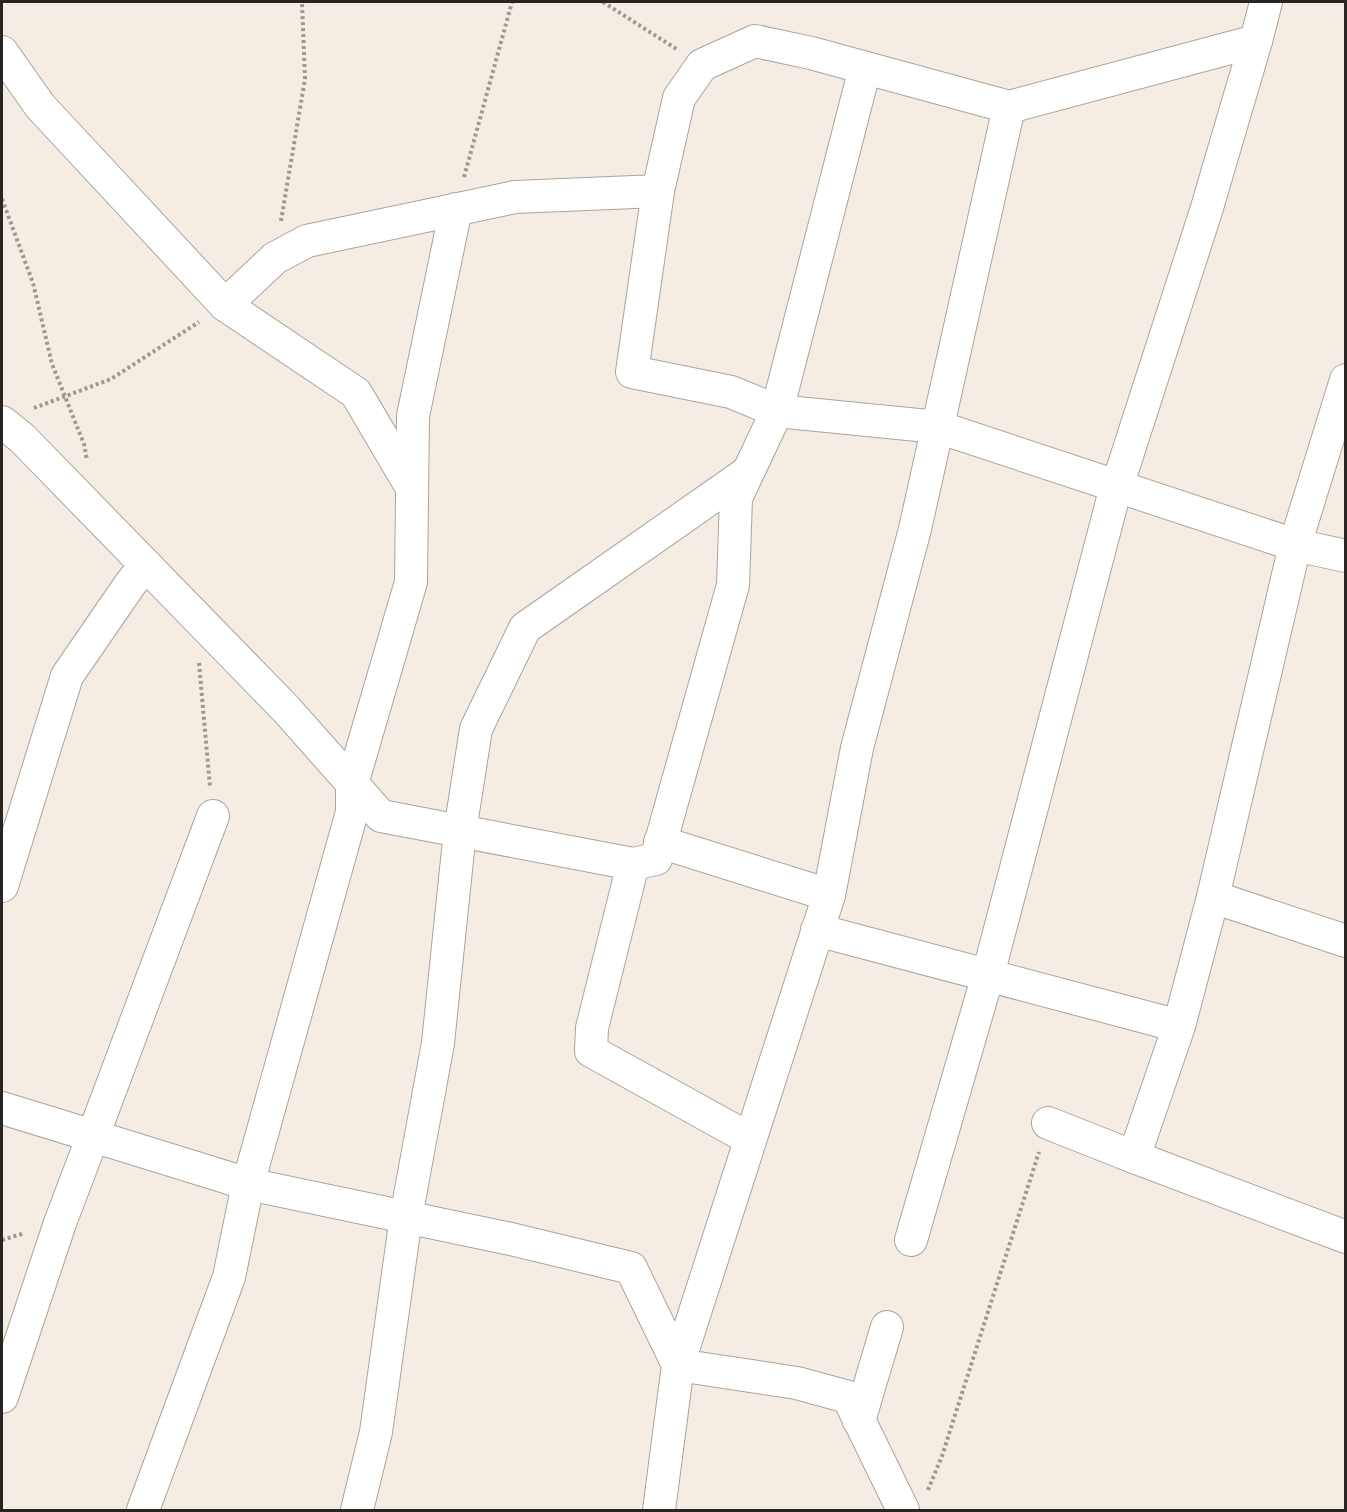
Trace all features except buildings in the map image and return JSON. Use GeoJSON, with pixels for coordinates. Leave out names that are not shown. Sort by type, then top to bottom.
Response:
{"type":"FeatureCollection","features":[{"type":"Feature","properties":{"kind":"street"},"geometry":{"type":"LineString","coordinates":[[911,1240],[988,975],[1117,486],[1206,211],[1266,2]]}},
{"type":"Feature","properties":{"kind":"street"},"geometry":{"type":"LineString","coordinates":[[1256,41],[1009,107],[754,41],[702,65],[679,98],[658,191],[632,372],[731,392],[777,411],[938,427],[1295,545],[1346,555]]}},
{"type":"Feature","properties":{"kind":"street"},"geometry":{"type":"LineString","coordinates":[[2,52],[40,106],[225,305],[356,393],[412,488]]}},
{"type":"Feature","properties":{"kind":"street"},"geometry":{"type":"LineString","coordinates":[[12,417],[22,438],[286,709],[381,816],[633,864],[656,859],[733,585],[736,498],[777,411],[865,68]]}},
{"type":"Feature","properties":{"kind":"street"},"geometry":{"type":"LineString","coordinates":[[659,1510],[678,1365],[829,895],[857,748],[915,529],[1009,107]]}},
{"type":"Feature","properties":{"kind":"street"},"geometry":{"type":"LineString","coordinates":[[225,305],[275,258],[307,241],[514,197],[658,191]]}},
{"type":"Feature","properties":{"kind":"street"},"geometry":{"type":"LineString","coordinates":[[143,1510],[229,1277],[248,1184],[352,812],[352,784],[411,582],[413,416],[456,210]]}},
{"type":"Feature","properties":{"kind":"street"},"geometry":{"type":"LineString","coordinates":[[1134,1157],[1179,1026],[1213,897],[1295,545],[1346,380]]}},
{"type":"Feature","properties":{"kind":"street"},"geometry":{"type":"LineString","coordinates":[[357,1510],[376,1432],[406,1217],[438,1042],[460,831],[476,729],[525,628],[748,472]]}},
{"type":"Feature","properties":{"kind":"street"},"geometry":{"type":"LineString","coordinates":[[2,886],[68,676],[130,583],[146,565]]}},
{"type":"Feature","properties":{"kind":"street"},"geometry":{"type":"LineString","coordinates":[[2,1397],[60,1223],[213,816]]}},
{"type":"Feature","properties":{"kind":"street"},"geometry":{"type":"LineString","coordinates":[[660,842],[829,895]]}},
{"type":"Feature","properties":{"kind":"street"},"geometry":{"type":"LineString","coordinates":[[633,864],[592,1028],[591,1051],[750,1139]]}},
{"type":"Feature","properties":{"kind":"street"},"geometry":{"type":"LineString","coordinates":[[1213,897],[1346,940]]}},
{"type":"Feature","properties":{"kind":"street"},"geometry":{"type":"LineString","coordinates":[[817,930],[1179,1026]]}},
{"type":"Feature","properties":{"kind":"street"},"geometry":{"type":"LineString","coordinates":[[2,1108],[248,1184],[630,1268],[678,1365]]}},
{"type":"Feature","properties":{"kind":"street"},"geometry":{"type":"LineString","coordinates":[[1048,1123],[1346,1237]]}},
{"type":"Feature","properties":{"kind":"street"},"geometry":{"type":"LineString","coordinates":[[859,1421],[887,1327]]}},
{"type":"Feature","properties":{"kind":"street"},"geometry":{"type":"LineString","coordinates":[[678,1365],[797,1383],[848,1398],[859,1421],[913,1505]]}},
{"type":"Feature","properties":{"kind":"path"},"geometry":{"type":"LineString","coordinates":[[275,258],[305,79],[302,2]]}},
{"type":"Feature","properties":{"kind":"path"},"geometry":{"type":"LineString","coordinates":[[456,210],[512,2]]}},
{"type":"Feature","properties":{"kind":"path"},"geometry":{"type":"LineString","coordinates":[[603,2],[702,65]]}},
{"type":"Feature","properties":{"kind":"path"},"geometry":{"type":"LineString","coordinates":[[2,200],[33,284],[52,364],[84,444],[88,465]]}},
{"type":"Feature","properties":{"kind":"path"},"geometry":{"type":"LineString","coordinates":[[12,417],[111,380],[225,305]]}},
{"type":"Feature","properties":{"kind":"path"},"geometry":{"type":"LineString","coordinates":[[195,615],[213,816]]}},
{"type":"Feature","properties":{"kind":"path"},"geometry":{"type":"LineString","coordinates":[[913,1505],[942,1456],[1048,1123]]}}]}
